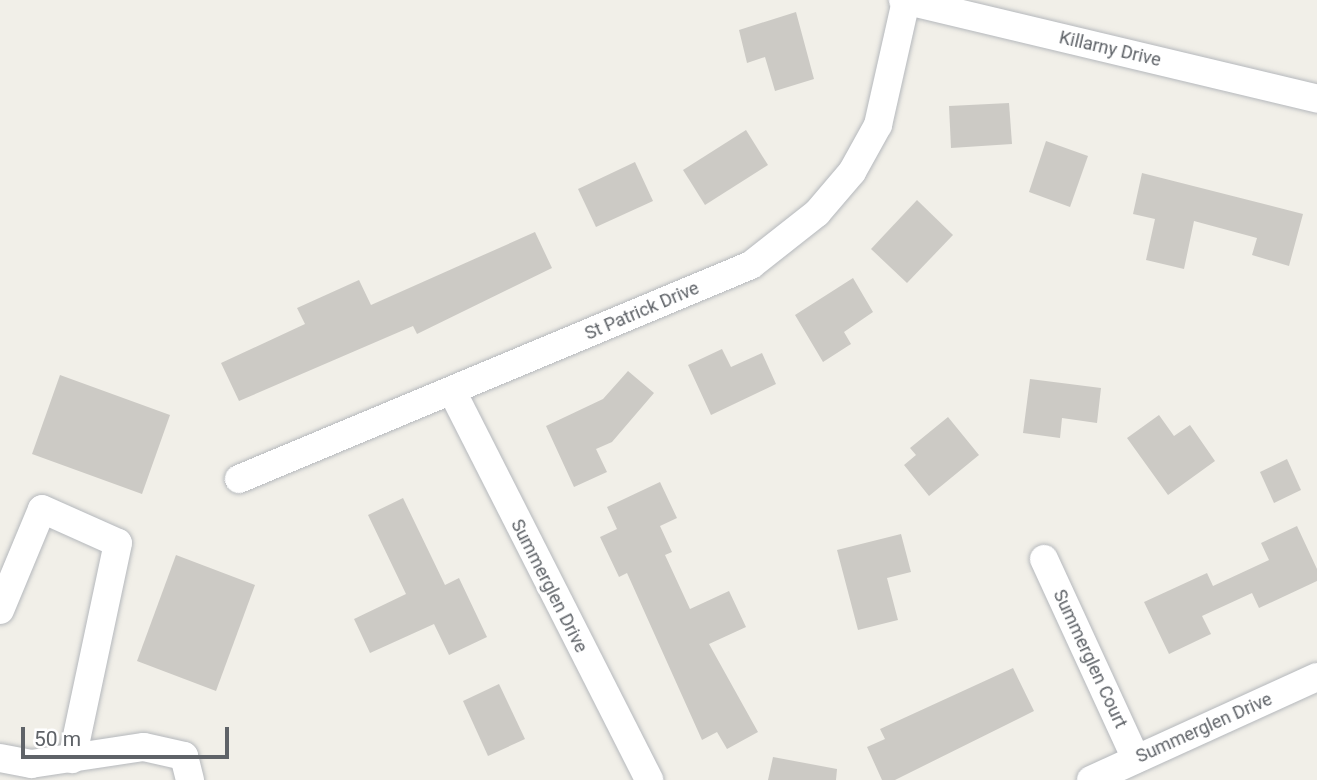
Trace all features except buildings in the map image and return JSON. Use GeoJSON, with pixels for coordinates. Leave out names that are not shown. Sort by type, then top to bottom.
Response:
{"type":"FeatureCollection","features":[{"type":"Feature","properties":{"kind":"street","name":"Killarny Drive"},"geometry":{"type":"LineString","coordinates":[[904,1],[1317,99]]}},
{"type":"Feature","properties":{"kind":"street","name":"St Patrick Drive"},"geometry":{"type":"LineString","coordinates":[[239,479],[751,265],[817,213],[852,172],[878,125],[904,1]]}},
{"type":"Feature","properties":{"kind":"street","name":"Summerglen Drive"},"geometry":{"type":"LineString","coordinates":[[452,391],[649,780]]}},
{"type":"Feature","properties":{"kind":"street"},"geometry":{"type":"LineString","coordinates":[[0,610],[42,509],[118,543],[72,759]]}},
{"type":"Feature","properties":{"kind":"street","name":"Summerglen Court"},"geometry":{"type":"LineString","coordinates":[[1044,559],[1136,759]]}},
{"type":"Feature","properties":{"kind":"street","name":"Summerglen Drive"},"geometry":{"type":"LineString","coordinates":[[1091,780],[1317,677]]}},
{"type":"Feature","properties":{"kind":"street"},"geometry":{"type":"LineString","coordinates":[[0,758],[31,764],[144,747],[184,756],[190,780]]}}]}
